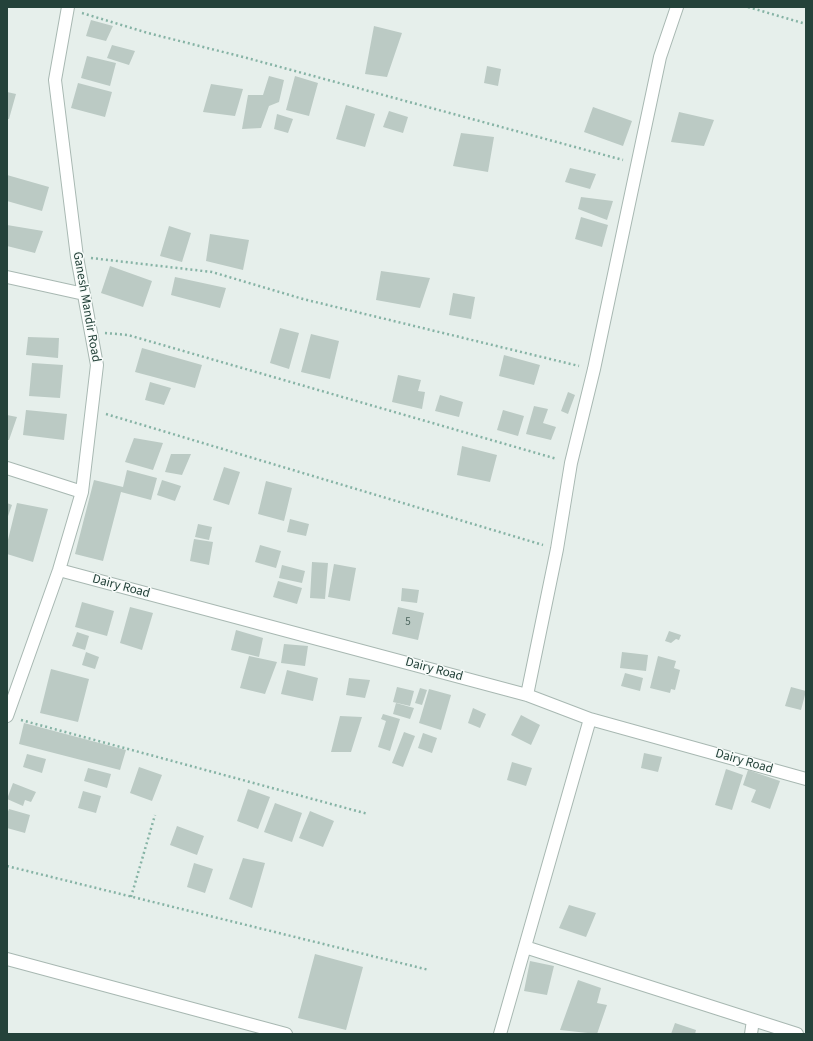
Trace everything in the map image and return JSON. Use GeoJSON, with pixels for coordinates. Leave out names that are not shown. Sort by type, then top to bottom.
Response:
{"type":"FeatureCollection","features":[{"type":"Feature","properties":{"kind":"street"},"geometry":{"type":"LineString","coordinates":[[527,695],[557,549],[571,463],[594,369],[660,57],[677,7]]}},
{"type":"Feature","properties":{"kind":"street","name":"Ganesh Mandir Road"},"geometry":{"type":"LineString","coordinates":[[11,717],[59,570],[82,492],[97,365],[77,257],[55,80],[68,8]]}},
{"type":"Feature","properties":{"kind":"street"},"geometry":{"type":"LineString","coordinates":[[7,277],[84,294]]}},
{"type":"Feature","properties":{"kind":"street"},"geometry":{"type":"LineString","coordinates":[[7,468],[82,492]]}},
{"type":"Feature","properties":{"kind":"street","name":"Dairy Road"},"geometry":{"type":"LineString","coordinates":[[59,570],[527,695],[590,719],[806,779]]}},
{"type":"Feature","properties":{"kind":"street"},"geometry":{"type":"LineString","coordinates":[[500,1034],[590,719]]}},
{"type":"Feature","properties":{"kind":"street"},"geometry":{"type":"LineString","coordinates":[[526,947],[797,1034]]}},
{"type":"Feature","properties":{"kind":"street"},"geometry":{"type":"LineString","coordinates":[[7,959],[286,1034]]}},
{"type":"Feature","properties":{"kind":"street"},"geometry":{"type":"LineString","coordinates":[[750,1034],[753,1020]]}},
{"type":"Feature","properties":{"kind":"path"},"geometry":{"type":"LineString","coordinates":[[748,7],[806,24]]}},
{"type":"Feature","properties":{"kind":"path"},"geometry":{"type":"LineString","coordinates":[[68,8],[148,32],[637,164]]}},
{"type":"Feature","properties":{"kind":"path"},"geometry":{"type":"LineString","coordinates":[[77,257],[212,272],[302,299],[594,369]]}},
{"type":"Feature","properties":{"kind":"path"},"geometry":{"type":"LineString","coordinates":[[91,331],[128,335],[571,463]]}},
{"type":"Feature","properties":{"kind":"path"},"geometry":{"type":"LineString","coordinates":[[92,410],[557,549]]}},
{"type":"Feature","properties":{"kind":"path"},"geometry":{"type":"LineString","coordinates":[[11,717],[368,814]]}},
{"type":"Feature","properties":{"kind":"path"},"geometry":{"type":"LineString","coordinates":[[131,897],[155,814]]}},
{"type":"Feature","properties":{"kind":"path"},"geometry":{"type":"LineString","coordinates":[[7,866],[429,970]]}},
{"type":"Feature","properties":{"kind":"building"},"geometry":{"type":"Polygon","coordinates":[[[91,20],[113,26],[106,41],[86,36],[91,20]]]}},
{"type":"Feature","properties":{"kind":"building"},"geometry":{"type":"Polygon","coordinates":[[[374,26],[402,33],[387,77],[365,74],[374,26]]]}},
{"type":"Feature","properties":{"kind":"building"},"geometry":{"type":"Polygon","coordinates":[[[112,45],[135,51],[129,65],[107,58],[112,45]]]}},
{"type":"Feature","properties":{"kind":"building"},"geometry":{"type":"Polygon","coordinates":[[[87,56],[116,63],[110,86],[81,78],[87,56]]]}},
{"type":"Feature","properties":{"kind":"building"},"geometry":{"type":"Polygon","coordinates":[[[487,66],[501,69],[498,86],[484,83],[487,66]]]}},
{"type":"Feature","properties":{"kind":"building"},"geometry":{"type":"Polygon","coordinates":[[[269,76],[284,80],[279,102],[269,106],[261,128],[242,129],[248,95],[263,95],[269,76]]]}},
{"type":"Feature","properties":{"kind":"building"},"geometry":{"type":"Polygon","coordinates":[[[295,76],[318,83],[309,116],[286,110],[295,76]]]}},
{"type":"Feature","properties":{"kind":"building"},"geometry":{"type":"Polygon","coordinates":[[[78,83],[112,92],[105,117],[71,108],[78,83]]]}},
{"type":"Feature","properties":{"kind":"building"},"geometry":{"type":"Polygon","coordinates":[[[211,84],[243,89],[235,116],[203,112],[211,84]]]}},
{"type":"Feature","properties":{"kind":"building"},"geometry":{"type":"Polygon","coordinates":[[[7,92],[16,94],[9,119],[7,119],[7,92]]]}},
{"type":"Feature","properties":{"kind":"building"},"geometry":{"type":"Polygon","coordinates":[[[346,105],[375,114],[365,147],[336,139],[346,105]]]}},
{"type":"Feature","properties":{"kind":"building"},"geometry":{"type":"Polygon","coordinates":[[[593,107],[632,121],[623,146],[584,132],[593,107]]]}},
{"type":"Feature","properties":{"kind":"building"},"geometry":{"type":"Polygon","coordinates":[[[389,111],[408,117],[403,133],[383,127],[389,111]]]}},
{"type":"Feature","properties":{"kind":"building"},"geometry":{"type":"Polygon","coordinates":[[[679,112],[714,120],[704,146],[671,142],[679,112]]]}},
{"type":"Feature","properties":{"kind":"building"},"geometry":{"type":"Polygon","coordinates":[[[277,114],[293,119],[288,133],[274,129],[277,114]]]}},
{"type":"Feature","properties":{"kind":"building"},"geometry":{"type":"Polygon","coordinates":[[[461,133],[494,137],[488,172],[453,166],[461,133]]]}},
{"type":"Feature","properties":{"kind":"building"},"geometry":{"type":"Polygon","coordinates":[[[570,168],[596,174],[590,189],[565,182],[570,168]]]}},
{"type":"Feature","properties":{"kind":"building"},"geometry":{"type":"Polygon","coordinates":[[[7,175],[49,187],[42,211],[7,201],[7,175]]]}},
{"type":"Feature","properties":{"kind":"building"},"geometry":{"type":"Polygon","coordinates":[[[581,197],[613,201],[607,220],[578,209],[581,197]]]}},
{"type":"Feature","properties":{"kind":"building"},"geometry":{"type":"Polygon","coordinates":[[[581,217],[608,225],[602,247],[575,239],[581,217]]]}},
{"type":"Feature","properties":{"kind":"building"},"geometry":{"type":"Polygon","coordinates":[[[7,225],[43,231],[35,253],[7,246],[7,225]]]}},
{"type":"Feature","properties":{"kind":"building"},"geometry":{"type":"Polygon","coordinates":[[[169,226],[191,233],[182,262],[160,256],[169,226]]]}},
{"type":"Feature","properties":{"kind":"building"},"geometry":{"type":"Polygon","coordinates":[[[210,234],[249,240],[243,270],[206,261],[210,234]]]}},
{"type":"Feature","properties":{"kind":"building"},"geometry":{"type":"Polygon","coordinates":[[[110,266],[152,281],[143,307],[101,293],[110,266]]]}},
{"type":"Feature","properties":{"kind":"building"},"geometry":{"type":"Polygon","coordinates":[[[381,271],[430,278],[420,308],[376,300],[381,271]]]}},
{"type":"Feature","properties":{"kind":"building"},"geometry":{"type":"Polygon","coordinates":[[[175,277],[226,288],[220,308],[171,295],[175,277]]]}},
{"type":"Feature","properties":{"kind":"building"},"geometry":{"type":"Polygon","coordinates":[[[453,293],[475,297],[471,319],[449,315],[453,293]]]}},
{"type":"Feature","properties":{"kind":"building"},"geometry":{"type":"Polygon","coordinates":[[[280,328],[299,333],[289,369],[270,363],[280,328]]]}},
{"type":"Feature","properties":{"kind":"building"},"geometry":{"type":"Polygon","coordinates":[[[311,334],[339,341],[330,379],[301,372],[311,334]]]}},
{"type":"Feature","properties":{"kind":"building"},"geometry":{"type":"Polygon","coordinates":[[[28,337],[59,338],[58,358],[26,355],[28,337]]]}},
{"type":"Feature","properties":{"kind":"building"},"geometry":{"type":"Polygon","coordinates":[[[142,348],[202,365],[195,388],[135,372],[142,348]]]}},
{"type":"Feature","properties":{"kind":"building"},"geometry":{"type":"Polygon","coordinates":[[[504,355],[540,365],[534,385],[499,376],[504,355]]]}},
{"type":"Feature","properties":{"kind":"building"},"geometry":{"type":"Polygon","coordinates":[[[32,363],[63,365],[60,398],[29,396],[32,363]]]}},
{"type":"Feature","properties":{"kind":"building"},"geometry":{"type":"Polygon","coordinates":[[[398,375],[421,380],[418,391],[425,392],[422,409],[392,402],[398,375]]]}},
{"type":"Feature","properties":{"kind":"building"},"geometry":{"type":"Polygon","coordinates":[[[150,382],[171,388],[164,405],[145,400],[150,382]]]}},
{"type":"Feature","properties":{"kind":"building"},"geometry":{"type":"Polygon","coordinates":[[[568,392],[575,395],[568,414],[561,411],[568,392]]]}},
{"type":"Feature","properties":{"kind":"building"},"geometry":{"type":"Polygon","coordinates":[[[440,395],[463,402],[459,417],[435,411],[440,395]]]}},
{"type":"Feature","properties":{"kind":"building"},"geometry":{"type":"Polygon","coordinates":[[[534,406],[548,409],[543,423],[556,427],[551,440],[526,434],[534,406]]]}},
{"type":"Feature","properties":{"kind":"building"},"geometry":{"type":"Polygon","coordinates":[[[26,410],[67,414],[64,440],[23,435],[26,410]]]}},
{"type":"Feature","properties":{"kind":"building"},"geometry":{"type":"Polygon","coordinates":[[[503,410],[524,416],[518,436],[497,430],[503,410]]]}},
{"type":"Feature","properties":{"kind":"building"},"geometry":{"type":"Polygon","coordinates":[[[7,415],[17,417],[9,440],[7,440],[7,415]]]}},
{"type":"Feature","properties":{"kind":"building"},"geometry":{"type":"Polygon","coordinates":[[[134,438],[163,443],[153,470],[125,462],[134,438]]]}},
{"type":"Feature","properties":{"kind":"building"},"geometry":{"type":"Polygon","coordinates":[[[462,446],[497,455],[490,482],[457,475],[462,446]]]}},
{"type":"Feature","properties":{"kind":"building"},"geometry":{"type":"Polygon","coordinates":[[[171,454],[191,454],[182,475],[165,472],[171,454]]]}},
{"type":"Feature","properties":{"kind":"building"},"geometry":{"type":"Polygon","coordinates":[[[224,467],[240,472],[229,505],[213,500],[224,467]]]}},
{"type":"Feature","properties":{"kind":"building"},"geometry":{"type":"Polygon","coordinates":[[[127,470],[157,478],[151,500],[121,492],[103,561],[75,554],[94,480],[123,487],[127,470]]]}},
{"type":"Feature","properties":{"kind":"building"},"geometry":{"type":"Polygon","coordinates":[[[162,480],[181,486],[175,501],[157,495],[162,480]]]}},
{"type":"Feature","properties":{"kind":"building"},"geometry":{"type":"Polygon","coordinates":[[[266,481],[292,488],[284,521],[258,514],[266,481]]]}},
{"type":"Feature","properties":{"kind":"building"},"geometry":{"type":"Polygon","coordinates":[[[7,503],[12,505],[7,519],[7,503]]]}},
{"type":"Feature","properties":{"kind":"building"},"geometry":{"type":"Polygon","coordinates":[[[17,503],[48,509],[33,562],[7,554],[7,544],[17,503]]]}},
{"type":"Feature","properties":{"kind":"building"},"geometry":{"type":"Polygon","coordinates":[[[290,519],[309,524],[306,536],[287,532],[290,519]]]}},
{"type":"Feature","properties":{"kind":"building"},"geometry":{"type":"Polygon","coordinates":[[[198,524],[212,527],[209,540],[195,537],[198,524]]]}},
{"type":"Feature","properties":{"kind":"building"},"geometry":{"type":"Polygon","coordinates":[[[194,539],[213,542],[209,565],[190,561],[194,539]]]}},
{"type":"Feature","properties":{"kind":"building"},"geometry":{"type":"Polygon","coordinates":[[[260,545],[281,551],[276,568],[255,562],[260,545]]]}},
{"type":"Feature","properties":{"kind":"building"},"geometry":{"type":"Polygon","coordinates":[[[312,562],[328,563],[325,599],[310,598],[312,562]]]}},
{"type":"Feature","properties":{"kind":"building"},"geometry":{"type":"Polygon","coordinates":[[[334,564],[356,568],[350,601],[328,597],[334,564]]]}},
{"type":"Feature","properties":{"kind":"building"},"geometry":{"type":"Polygon","coordinates":[[[282,565],[305,571],[302,583],[279,578],[282,565]]]}},
{"type":"Feature","properties":{"kind":"building"},"geometry":{"type":"Polygon","coordinates":[[[278,581],[302,588],[297,604],[273,597],[278,581]]]}},
{"type":"Feature","properties":{"kind":"building"},"geometry":{"type":"Polygon","coordinates":[[[402,588],[419,590],[417,603],[401,601],[402,588]]]}},
{"type":"Feature","properties":{"kind":"building"},"geometry":{"type":"Polygon","coordinates":[[[82,602],[114,611],[107,636],[75,627],[82,602]]]}},
{"type":"Feature","properties":{"kind":"building"},"geometry":{"type":"Polygon","coordinates":[[[130,607],[153,613],[142,650],[120,643],[130,607]]]}},
{"type":"Feature","properties":{"kind":"building"},"geometry":{"type":"Polygon","coordinates":[[[398,607],[424,613],[418,640],[392,634],[398,607]]]}},
{"type":"Feature","properties":{"kind":"building"},"geometry":{"type":"Polygon","coordinates":[[[236,630],[263,638],[259,657],[231,650],[236,630]]]}},
{"type":"Feature","properties":{"kind":"building"},"geometry":{"type":"Polygon","coordinates":[[[669,631],[681,635],[679,640],[676,639],[671,643],[665,641],[669,631]]]}},
{"type":"Feature","properties":{"kind":"building"},"geometry":{"type":"Polygon","coordinates":[[[77,632],[89,636],[85,650],[72,646],[77,632]]]}},
{"type":"Feature","properties":{"kind":"building"},"geometry":{"type":"Polygon","coordinates":[[[284,644],[308,646],[305,666],[281,663],[284,644]]]}},
{"type":"Feature","properties":{"kind":"building"},"geometry":{"type":"Polygon","coordinates":[[[86,652],[99,657],[95,669],[82,665],[86,652]]]}},
{"type":"Feature","properties":{"kind":"building"},"geometry":{"type":"Polygon","coordinates":[[[622,652],[648,655],[646,671],[620,668],[622,652]]]}},
{"type":"Feature","properties":{"kind":"building"},"geometry":{"type":"Polygon","coordinates":[[[249,656],[277,662],[265,694],[240,688],[249,656]]]}},
{"type":"Feature","properties":{"kind":"building"},"geometry":{"type":"Polygon","coordinates":[[[658,656],[676,661],[674,668],[680,670],[675,690],[671,689],[670,693],[650,688],[658,656]]]}},
{"type":"Feature","properties":{"kind":"building"},"geometry":{"type":"Polygon","coordinates":[[[51,669],[89,679],[78,722],[40,713],[51,669]]]}},
{"type":"Feature","properties":{"kind":"building"},"geometry":{"type":"Polygon","coordinates":[[[287,670],[318,678],[313,701],[281,694],[287,670]]]}},
{"type":"Feature","properties":{"kind":"building"},"geometry":{"type":"Polygon","coordinates":[[[625,673],[643,678],[640,691],[621,686],[625,673]]]}},
{"type":"Feature","properties":{"kind":"building"},"geometry":{"type":"Polygon","coordinates":[[[349,678],[370,680],[365,698],[346,695],[349,678]]]}},
{"type":"Feature","properties":{"kind":"building"},"geometry":{"type":"Polygon","coordinates":[[[397,687],[414,691],[410,706],[393,702],[397,687]]]}},
{"type":"Feature","properties":{"kind":"building"},"geometry":{"type":"Polygon","coordinates":[[[791,687],[806,691],[801,710],[785,706],[791,687]]]}},
{"type":"Feature","properties":{"kind":"building"},"geometry":{"type":"Polygon","coordinates":[[[420,688],[427,690],[422,705],[415,703],[420,688]]]}},
{"type":"Feature","properties":{"kind":"building"},"geometry":{"type":"Polygon","coordinates":[[[429,689],[451,695],[441,730],[419,723],[429,689]]]}},
{"type":"Feature","properties":{"kind":"building"},"geometry":{"type":"Polygon","coordinates":[[[396,703],[414,708],[410,719],[393,714],[396,703]]]}},
{"type":"Feature","properties":{"kind":"building"},"geometry":{"type":"Polygon","coordinates":[[[473,708],[486,714],[480,728],[468,723],[473,708]]]}},
{"type":"Feature","properties":{"kind":"building"},"geometry":{"type":"Polygon","coordinates":[[[383,714],[400,719],[390,751],[378,747],[386,721],[381,719],[383,714]]]}},
{"type":"Feature","properties":{"kind":"building"},"geometry":{"type":"Polygon","coordinates":[[[521,715],[540,725],[531,745],[511,735],[521,715]]]}},
{"type":"Feature","properties":{"kind":"building"},"geometry":{"type":"Polygon","coordinates":[[[340,716],[362,717],[351,752],[331,752],[340,716]]]}},
{"type":"Feature","properties":{"kind":"building"},"geometry":{"type":"Polygon","coordinates":[[[24,723],[126,750],[120,770],[19,744],[24,723]]]}},
{"type":"Feature","properties":{"kind":"building"},"geometry":{"type":"Polygon","coordinates":[[[404,732],[415,736],[403,767],[392,763],[404,732]]]}},
{"type":"Feature","properties":{"kind":"building"},"geometry":{"type":"Polygon","coordinates":[[[423,733],[437,738],[432,753],[418,748],[423,733]]]}},
{"type":"Feature","properties":{"kind":"building"},"geometry":{"type":"Polygon","coordinates":[[[644,753],[662,757],[658,772],[641,768],[644,753]]]}},
{"type":"Feature","properties":{"kind":"building"},"geometry":{"type":"Polygon","coordinates":[[[27,754],[46,759],[42,773],[23,767],[27,754]]]}},
{"type":"Feature","properties":{"kind":"building"},"geometry":{"type":"Polygon","coordinates":[[[512,762],[532,768],[526,786],[507,780],[512,762]]]}},
{"type":"Feature","properties":{"kind":"building"},"geometry":{"type":"Polygon","coordinates":[[[139,767],[162,775],[152,801],[130,793],[139,767]]]}},
{"type":"Feature","properties":{"kind":"building"},"geometry":{"type":"Polygon","coordinates":[[[88,768],[111,774],[107,788],[84,781],[88,768]]]}},
{"type":"Feature","properties":{"kind":"building"},"geometry":{"type":"Polygon","coordinates":[[[726,769],[743,775],[732,810],[715,805],[726,769]]]}},
{"type":"Feature","properties":{"kind":"building"},"geometry":{"type":"Polygon","coordinates":[[[748,770],[780,781],[770,809],[751,802],[756,790],[743,785],[748,770]]]}},
{"type":"Feature","properties":{"kind":"building"},"geometry":{"type":"Polygon","coordinates":[[[13,783],[36,792],[31,802],[25,800],[23,806],[7,799],[13,783]]]}},
{"type":"Feature","properties":{"kind":"building"},"geometry":{"type":"Polygon","coordinates":[[[248,789],[270,797],[258,829],[237,821],[248,789]]]}},
{"type":"Feature","properties":{"kind":"building"},"geometry":{"type":"Polygon","coordinates":[[[83,791],[101,796],[96,813],[78,808],[83,791]]]}},
{"type":"Feature","properties":{"kind":"building"},"geometry":{"type":"Polygon","coordinates":[[[275,803],[302,813],[292,842],[264,832],[275,803]]]}},
{"type":"Feature","properties":{"kind":"building"},"geometry":{"type":"Polygon","coordinates":[[[9,809],[30,815],[25,833],[7,828],[7,814],[9,809]]]}},
{"type":"Feature","properties":{"kind":"building"},"geometry":{"type":"Polygon","coordinates":[[[310,811],[334,821],[323,847],[299,838],[310,811]]]}},
{"type":"Feature","properties":{"kind":"building"},"geometry":{"type":"Polygon","coordinates":[[[177,826],[204,836],[197,855],[170,845],[177,826]]]}},
{"type":"Feature","properties":{"kind":"building"},"geometry":{"type":"Polygon","coordinates":[[[243,858],[265,863],[252,908],[229,899],[243,858]]]}},
{"type":"Feature","properties":{"kind":"building"},"geometry":{"type":"Polygon","coordinates":[[[194,863],[213,869],[205,893],[187,887],[194,863]]]}},
{"type":"Feature","properties":{"kind":"building"},"geometry":{"type":"Polygon","coordinates":[[[569,905],[596,913],[586,937],[559,928],[569,905]]]}},
{"type":"Feature","properties":{"kind":"building"},"geometry":{"type":"Polygon","coordinates":[[[315,954],[363,967],[346,1030],[298,1018],[315,954]]]}},
{"type":"Feature","properties":{"kind":"building"},"geometry":{"type":"Polygon","coordinates":[[[530,961],[554,966],[547,995],[524,991],[530,961]]]}},
{"type":"Feature","properties":{"kind":"building"},"geometry":{"type":"Polygon","coordinates":[[[578,980],[601,988],[597,1003],[607,1005],[597,1034],[560,1030],[578,980]]]}},
{"type":"Feature","properties":{"kind":"building"},"geometry":{"type":"Polygon","coordinates":[[[675,1023],[696,1030],[695,1034],[671,1034],[675,1023]]]}}]}
